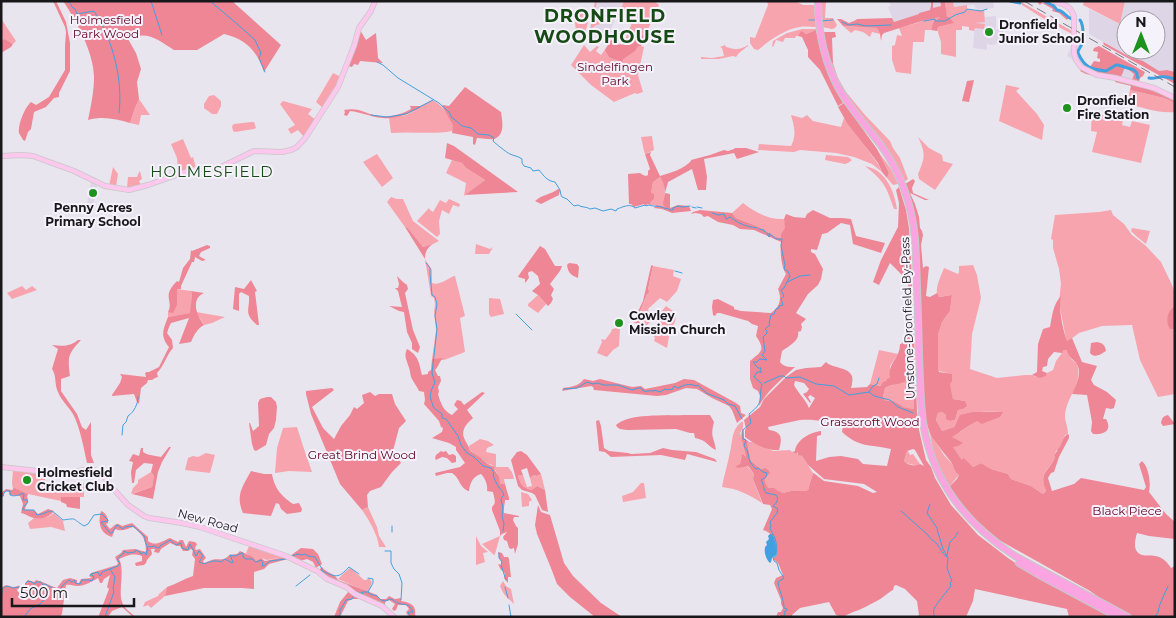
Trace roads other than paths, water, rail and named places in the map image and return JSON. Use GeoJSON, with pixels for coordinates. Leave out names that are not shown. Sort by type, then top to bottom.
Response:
{"type":"FeatureCollection","features":[{"type":"Feature","properties":{"kind":"highway","name":"Unstone-Dronfield By-Pass"},"geometry":{"type":"LineString","coordinates":[[817,1],[816,18],[824,60],[835,87],[849,110],[881,150],[893,169],[908,212],[912,240],[919,414],[925,444],[938,478],[952,503],[974,529],[989,541],[1010,557],[1043,577],[1118,617]]}},
{"type":"Feature","properties":{"kind":"highway","name":"Unstone-Dronfield By-Pass"},"geometry":{"type":"LineString","coordinates":[[820,37],[836,84],[893,163],[906,190],[915,239],[921,409],[929,448],[940,475],[964,513],[999,545],[1015,556],[1128,617]]}},
{"type":"Feature","properties":{"kind":"main road"},"geometry":{"type":"LineString","coordinates":[[1,156],[33,156],[74,171],[108,187],[125,190],[138,188],[192,170],[219,168],[251,151],[282,152],[291,150],[304,141],[340,84],[359,28],[371,11],[375,1]]}},
{"type":"Feature","properties":{"kind":"main road"},"geometry":{"type":"LineString","coordinates":[[1053,1],[1071,6],[1074,17],[1074,53],[1081,67],[1097,75],[1154,88],[1175,98]]}},
{"type":"Feature","properties":{"kind":"main road","name":"New Road"},"geometry":{"type":"LineString","coordinates":[[1,467],[56,472],[91,469],[103,474],[128,505],[144,516],[200,527],[289,557],[327,579],[346,587],[355,594],[382,606],[393,616]]}},
{"type":"Feature","properties":{"kind":"water"},"geometry":{"type":"Polygon","coordinates":[[[770,534],[772,534],[776,544],[776,555],[770,563],[767,560],[765,547],[770,534]]]}},
{"type":"Feature","properties":{"kind":"waterway"},"geometry":{"type":"LineString","coordinates":[[66,1],[75,9],[77,14],[94,11],[101,22],[111,47],[118,73],[119,113]]}},
{"type":"Feature","properties":{"kind":"waterway"},"geometry":{"type":"LineString","coordinates":[[151,1],[162,35]]}},
{"type":"Feature","properties":{"kind":"waterway"},"geometry":{"type":"LineString","coordinates":[[210,1],[255,40],[261,53],[259,58],[265,72]]}},
{"type":"Feature","properties":{"kind":"waterway"},"geometry":{"type":"LineString","coordinates":[[1010,1],[1020,3]]}},
{"type":"Feature","properties":{"kind":"waterway"},"geometry":{"type":"LineString","coordinates":[[1046,2],[1072,19]]}},
{"type":"Feature","properties":{"kind":"waterway"},"geometry":{"type":"LineString","coordinates":[[924,21],[935,19],[935,21],[945,21],[965,12],[967,9],[981,11],[987,9]]}},
{"type":"Feature","properties":{"kind":"waterway"},"geometry":{"type":"LineString","coordinates":[[809,20],[816,20]]}},
{"type":"Feature","properties":{"kind":"waterway"},"geometry":{"type":"LineString","coordinates":[[820,21],[833,20]]}},
{"type":"Feature","properties":{"kind":"waterway"},"geometry":{"type":"LineString","coordinates":[[1080,20],[1083,27],[1083,40]]}},
{"type":"Feature","properties":{"kind":"waterway"},"geometry":{"type":"LineString","coordinates":[[842,22],[849,25],[891,25]]}},
{"type":"Feature","properties":{"kind":"waterway"},"geometry":{"type":"LineString","coordinates":[[1082,44],[1078,53],[1083,62],[1089,67],[1106,71],[1118,65],[1134,70],[1138,78]]}},
{"type":"Feature","properties":{"kind":"waterway"},"geometry":{"type":"LineString","coordinates":[[377,62],[398,78],[439,103],[462,126],[471,128],[478,134],[489,135],[506,152],[522,159],[524,166],[531,168],[533,171],[539,170],[544,176],[555,182],[562,197],[574,206],[578,205],[603,211],[611,209],[616,211],[624,206],[635,208],[649,205],[670,210],[678,206],[690,206]]}},
{"type":"Feature","properties":{"kind":"waterway"},"geometry":{"type":"LineString","coordinates":[[1149,78],[1164,77],[1175,79]]}},
{"type":"Feature","properties":{"kind":"waterway"},"geometry":{"type":"LineString","coordinates":[[371,115],[387,117],[406,114],[433,100]]}},
{"type":"Feature","properties":{"kind":"waterway"},"geometry":{"type":"LineString","coordinates":[[692,207],[696,208]]}},
{"type":"Feature","properties":{"kind":"waterway"},"geometry":{"type":"LineString","coordinates":[[697,207],[702,208]]}},
{"type":"Feature","properties":{"kind":"waterway"},"geometry":{"type":"LineString","coordinates":[[712,213],[724,214],[726,219],[730,217],[742,224],[757,228]]}},
{"type":"Feature","properties":{"kind":"waterway"},"geometry":{"type":"LineString","coordinates":[[759,229],[765,232]]}},
{"type":"Feature","properties":{"kind":"waterway"},"geometry":{"type":"LineString","coordinates":[[767,233],[769,237],[769,233],[776,239],[782,239],[784,269],[788,271],[790,276],[781,290],[784,296],[781,299],[783,305],[779,306],[774,314],[771,315],[770,325],[765,329],[767,331],[763,337],[765,351],[762,355],[767,360],[760,359],[757,362],[753,362],[758,368],[761,368],[760,371],[762,372],[757,372],[754,377],[762,384],[760,400],[749,414],[751,423],[743,430],[743,439],[746,440],[744,446],[753,465],[756,469],[758,468],[767,473],[766,477],[761,480],[766,493],[776,495],[777,498],[773,506],[778,509],[770,522],[770,529],[777,545],[776,556],[773,558],[784,578],[778,582],[784,608],[787,609],[783,617]]}},
{"type":"Feature","properties":{"kind":"waterway"},"geometry":{"type":"LineString","coordinates":[[426,263],[430,268],[432,295],[435,297],[437,304],[435,316],[437,329],[432,373],[435,383],[430,398],[433,407],[442,414],[442,418],[446,419],[467,453],[483,466],[491,468],[494,473],[495,481],[504,495],[501,500],[503,531]]}},
{"type":"Feature","properties":{"kind":"waterway"},"geometry":{"type":"LineString","coordinates":[[675,271],[682,273]]}},
{"type":"Feature","properties":{"kind":"waterway"},"geometry":{"type":"LineString","coordinates":[[787,282],[800,276],[810,275]]}},
{"type":"Feature","properties":{"kind":"waterway"},"geometry":{"type":"LineString","coordinates":[[516,314],[532,330]]}},
{"type":"Feature","properties":{"kind":"waterway"},"geometry":{"type":"LineString","coordinates":[[764,383],[780,376],[786,378],[800,377],[816,384],[834,386],[849,395],[869,392],[874,396],[890,400],[898,407],[913,413]]}},
{"type":"Feature","properties":{"kind":"waterway"},"geometry":{"type":"LineString","coordinates":[[869,392],[877,384],[879,378]]}},
{"type":"Feature","properties":{"kind":"waterway"},"geometry":{"type":"LineString","coordinates":[[564,389],[577,388],[587,382],[618,385],[632,390],[641,388],[643,391],[654,390],[660,392],[665,389],[672,390],[674,386],[678,388],[687,385],[698,385],[706,393],[735,406],[742,419]]}},
{"type":"Feature","properties":{"kind":"waterway"},"geometry":{"type":"LineString","coordinates":[[122,435],[123,425],[135,408],[138,397]]}},
{"type":"Feature","properties":{"kind":"waterway"},"geometry":{"type":"LineString","coordinates":[[1,497],[6,491],[10,491],[10,495],[13,496],[23,493],[23,500],[28,502],[22,509],[34,510],[37,515],[52,511],[63,520],[74,519],[84,526],[88,524],[94,515],[102,514],[108,521],[101,522],[110,533],[112,533],[117,525],[123,529],[133,526],[145,537],[147,546]]}},
{"type":"Feature","properties":{"kind":"waterway"},"geometry":{"type":"LineString","coordinates":[[930,504],[927,513],[937,528]]}},
{"type":"Feature","properties":{"kind":"waterway"},"geometry":{"type":"LineString","coordinates":[[901,511],[928,535],[947,557]]}},
{"type":"Feature","properties":{"kind":"waterway"},"geometry":{"type":"LineString","coordinates":[[392,526],[392,532]]}},
{"type":"Feature","properties":{"kind":"waterway"},"geometry":{"type":"LineString","coordinates":[[934,617],[935,607],[951,586],[950,583],[952,581],[947,568],[948,558],[937,529]]}},
{"type":"Feature","properties":{"kind":"waterway"},"geometry":{"type":"LineString","coordinates":[[947,555],[950,542],[956,536]]}},
{"type":"Feature","properties":{"kind":"waterway"},"geometry":{"type":"LineString","coordinates":[[148,547],[155,546],[159,548],[170,540],[176,545],[181,543],[182,548],[188,550],[190,544],[196,556],[199,551],[203,556],[199,562],[203,564],[214,561],[221,562],[225,559],[232,563],[230,555],[235,556],[242,553],[246,559],[252,559],[256,562],[261,560],[262,566],[270,561],[286,559]]}},
{"type":"Feature","properties":{"kind":"waterway"},"geometry":{"type":"LineString","coordinates":[[1,595],[2,589],[5,587],[23,586],[28,581],[34,584],[41,582],[43,585],[45,584],[54,589],[61,589],[69,580],[72,582],[75,580],[75,583],[80,584],[82,580],[92,581],[94,577],[91,574],[98,572],[100,576],[102,572],[118,566],[120,563],[117,560],[124,551],[128,553],[135,552],[136,550],[141,554],[144,552],[146,555],[147,547]]}},
{"type":"Feature","properties":{"kind":"waterway"},"geometry":{"type":"LineString","coordinates":[[385,551],[391,551],[391,563],[399,574],[402,583],[401,600]]}},
{"type":"Feature","properties":{"kind":"waterway"},"geometry":{"type":"LineString","coordinates":[[499,553],[506,580]]}},
{"type":"Feature","properties":{"kind":"waterway"},"geometry":{"type":"LineString","coordinates":[[292,556],[305,554],[315,557],[322,571],[334,576],[342,574],[349,567],[359,574]]}},
{"type":"Feature","properties":{"kind":"waterway"},"geometry":{"type":"LineString","coordinates":[[105,617],[114,592],[115,577],[110,569]]}},
{"type":"Feature","properties":{"kind":"waterway"},"geometry":{"type":"LineString","coordinates":[[296,586],[310,575]]}},
{"type":"Feature","properties":{"kind":"waterway"},"geometry":{"type":"LineString","coordinates":[[368,578],[373,579],[368,592],[370,594],[377,596],[381,600],[391,599],[408,606],[413,612],[408,613],[411,617]]}},
{"type":"Feature","properties":{"kind":"waterway"},"geometry":{"type":"LineString","coordinates":[[1155,617],[1168,586]]}},
{"type":"Feature","properties":{"kind":"waterway"},"geometry":{"type":"LineString","coordinates":[[505,587],[508,598]]}},
{"type":"Feature","properties":{"kind":"waterway"},"geometry":{"type":"LineString","coordinates":[[24,617],[30,609],[40,604],[46,598],[48,591]]}},
{"type":"Feature","properties":{"kind":"waterway"},"geometry":{"type":"LineString","coordinates":[[356,593],[363,594],[362,592],[368,592]]}},
{"type":"Feature","properties":{"kind":"waterway"},"geometry":{"type":"LineString","coordinates":[[336,617],[340,615],[340,609],[346,600],[352,599],[354,596]]}},
{"type":"Feature","properties":{"kind":"waterway"},"geometry":{"type":"LineString","coordinates":[[509,605],[511,617]]}},
{"type":"Feature","properties":{"kind":"railway"},"geometry":{"type":"LineString","coordinates":[[1024,1],[1175,87]]}},
{"type":"Feature","properties":{"kind":"place","name":"Dronfield Junior School"},"geometry":{"type":"Point","coordinates":[989,32]}},
{"type":"Feature","properties":{"kind":"place","name":"Dronfield Fire Station"},"geometry":{"type":"Point","coordinates":[1067,108]}},
{"type":"Feature","properties":{"kind":"place","name":"Penny Acres Primary School"},"geometry":{"type":"Point","coordinates":[93,193]}},
{"type":"Feature","properties":{"kind":"place","name":"Cowley Mission Church"},"geometry":{"type":"Point","coordinates":[619,323]}},
{"type":"Feature","properties":{"kind":"place","name":"Holmesfield Cricket Club"},"geometry":{"type":"Point","coordinates":[27,480]}},
{"type":"Feature","properties":{"kind":"district","name":"DRONFIELD WOODHOUSE"},"geometry":{"type":"Point","coordinates":[605,26]}},
{"type":"Feature","properties":{"kind":"district","name":"HOLMESFIELD"},"geometry":{"type":"Point","coordinates":[212,172]}},
{"type":"Feature","properties":{"kind":"park label","name":"Holmesfield Park Wood"},"geometry":{"type":"Point","coordinates":[106,27]}},
{"type":"Feature","properties":{"kind":"park label","name":"Sindelfingen Park"},"geometry":{"type":"Point","coordinates":[615,74]}},
{"type":"Feature","properties":{"kind":"park label","name":"Grasscroft Wood"},"geometry":{"type":"Point","coordinates":[870,422]}},
{"type":"Feature","properties":{"kind":"park label","name":"Great Brind Wood"},"geometry":{"type":"Point","coordinates":[362,455]}},
{"type":"Feature","properties":{"kind":"park label","name":"Black Piece"},"geometry":{"type":"Point","coordinates":[1127,511]}}]}
